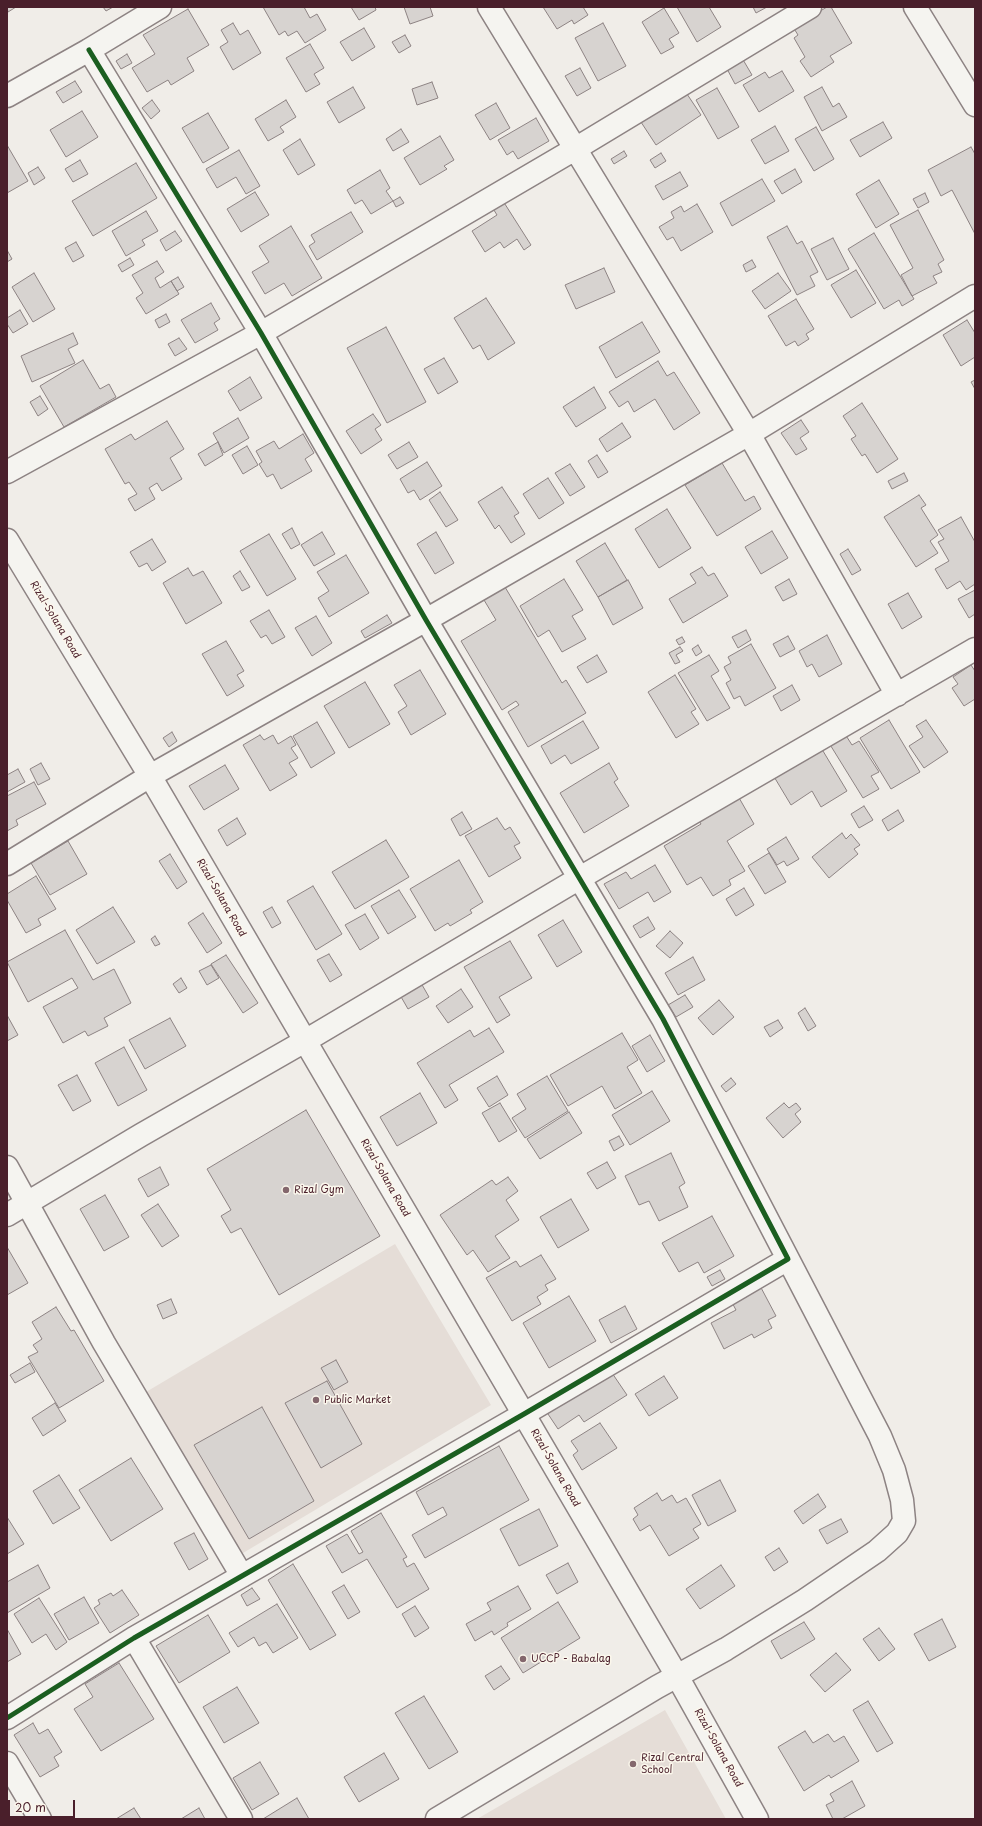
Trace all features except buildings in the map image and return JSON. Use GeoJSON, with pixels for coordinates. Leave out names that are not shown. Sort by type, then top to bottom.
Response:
{"type":"FeatureCollection","features":[{"type":"Feature","properties":{"kind":"street"},"geometry":{"type":"LineString","coordinates":[[7,96],[89,50],[160,7]]}},
{"type":"Feature","properties":{"kind":"street"},"geometry":{"type":"LineString","coordinates":[[489,7],[749,434],[897,695]]}},
{"type":"Feature","properties":{"kind":"street"},"geometry":{"type":"LineString","coordinates":[[7,472],[261,333],[575,149],[810,7]]}},
{"type":"Feature","properties":{"kind":"street"},"geometry":{"type":"LineString","coordinates":[[915,7],[975,105]]}},
{"type":"Feature","properties":{"kind":"street"},"geometry":{"type":"LineString","coordinates":[[89,50],[261,333],[426,620],[662,1019],[880,1436],[894,1470],[902,1500],[904,1521],[897,1534],[850,1570],[726,1649],[677,1676],[437,1819]]}},
{"type":"Feature","properties":{"kind":"street"},"geometry":{"type":"LineString","coordinates":[[7,864],[150,776],[426,620],[749,434],[975,296]]}},
{"type":"Feature","properties":{"kind":"street","name":"Rizal-Solana Road"},"geometry":{"type":"LineString","coordinates":[[7,540],[150,776],[677,1676],[758,1819]]}},
{"type":"Feature","properties":{"kind":"street"},"geometry":{"type":"LineString","coordinates":[[7,1215],[578,879],[975,649]]}},
{"type":"Feature","properties":{"kind":"street"},"geometry":{"type":"LineString","coordinates":[[7,1167],[104,1343],[242,1576]]}},
{"type":"Feature","properties":{"kind":"street"},"geometry":{"type":"LineString","coordinates":[[7,1718],[134,1638],[524,1414],[788,1259]]}},
{"type":"Feature","properties":{"kind":"street"},"geometry":{"type":"LineString","coordinates":[[134,1638],[241,1819]]}},
{"type":"Feature","properties":{"kind":"street"},"geometry":{"type":"LineString","coordinates":[[7,1763],[40,1819]]}},
{"type":"Feature","properties":{"kind":"shaded area","name":"Public Market"},"geometry":{"type":"Polygon","coordinates":[[[395,1244],[491,1405],[238,1556],[141,1395],[395,1244]]]}},
{"type":"Feature","properties":{"kind":"shaded area","name":"Rizal Central School"},"geometry":{"type":"Polygon","coordinates":[[[665,1710],[726,1819],[477,1819],[665,1710]]]}},
{"type":"Feature","properties":{"kind":"cycle path"},"geometry":{"type":"LineString","coordinates":[[7,1718],[134,1638],[524,1414],[788,1259],[663,1019],[426,620],[261,333],[89,50]]}},
{"type":"Feature","properties":{"kind":"place","name":"Rizal Gym"},"geometry":{"type":"Point","coordinates":[286,1190]}},
{"type":"Feature","properties":{"kind":"place","name":"Public Market"},"geometry":{"type":"Point","coordinates":[316,1400]}},
{"type":"Feature","properties":{"kind":"place","name":"UCCP - Babalag"},"geometry":{"type":"Point","coordinates":[523,1659]}},
{"type":"Feature","properties":{"kind":"place","name":"Rizal Central School"},"geometry":{"type":"Point","coordinates":[633,1764]}}]}
